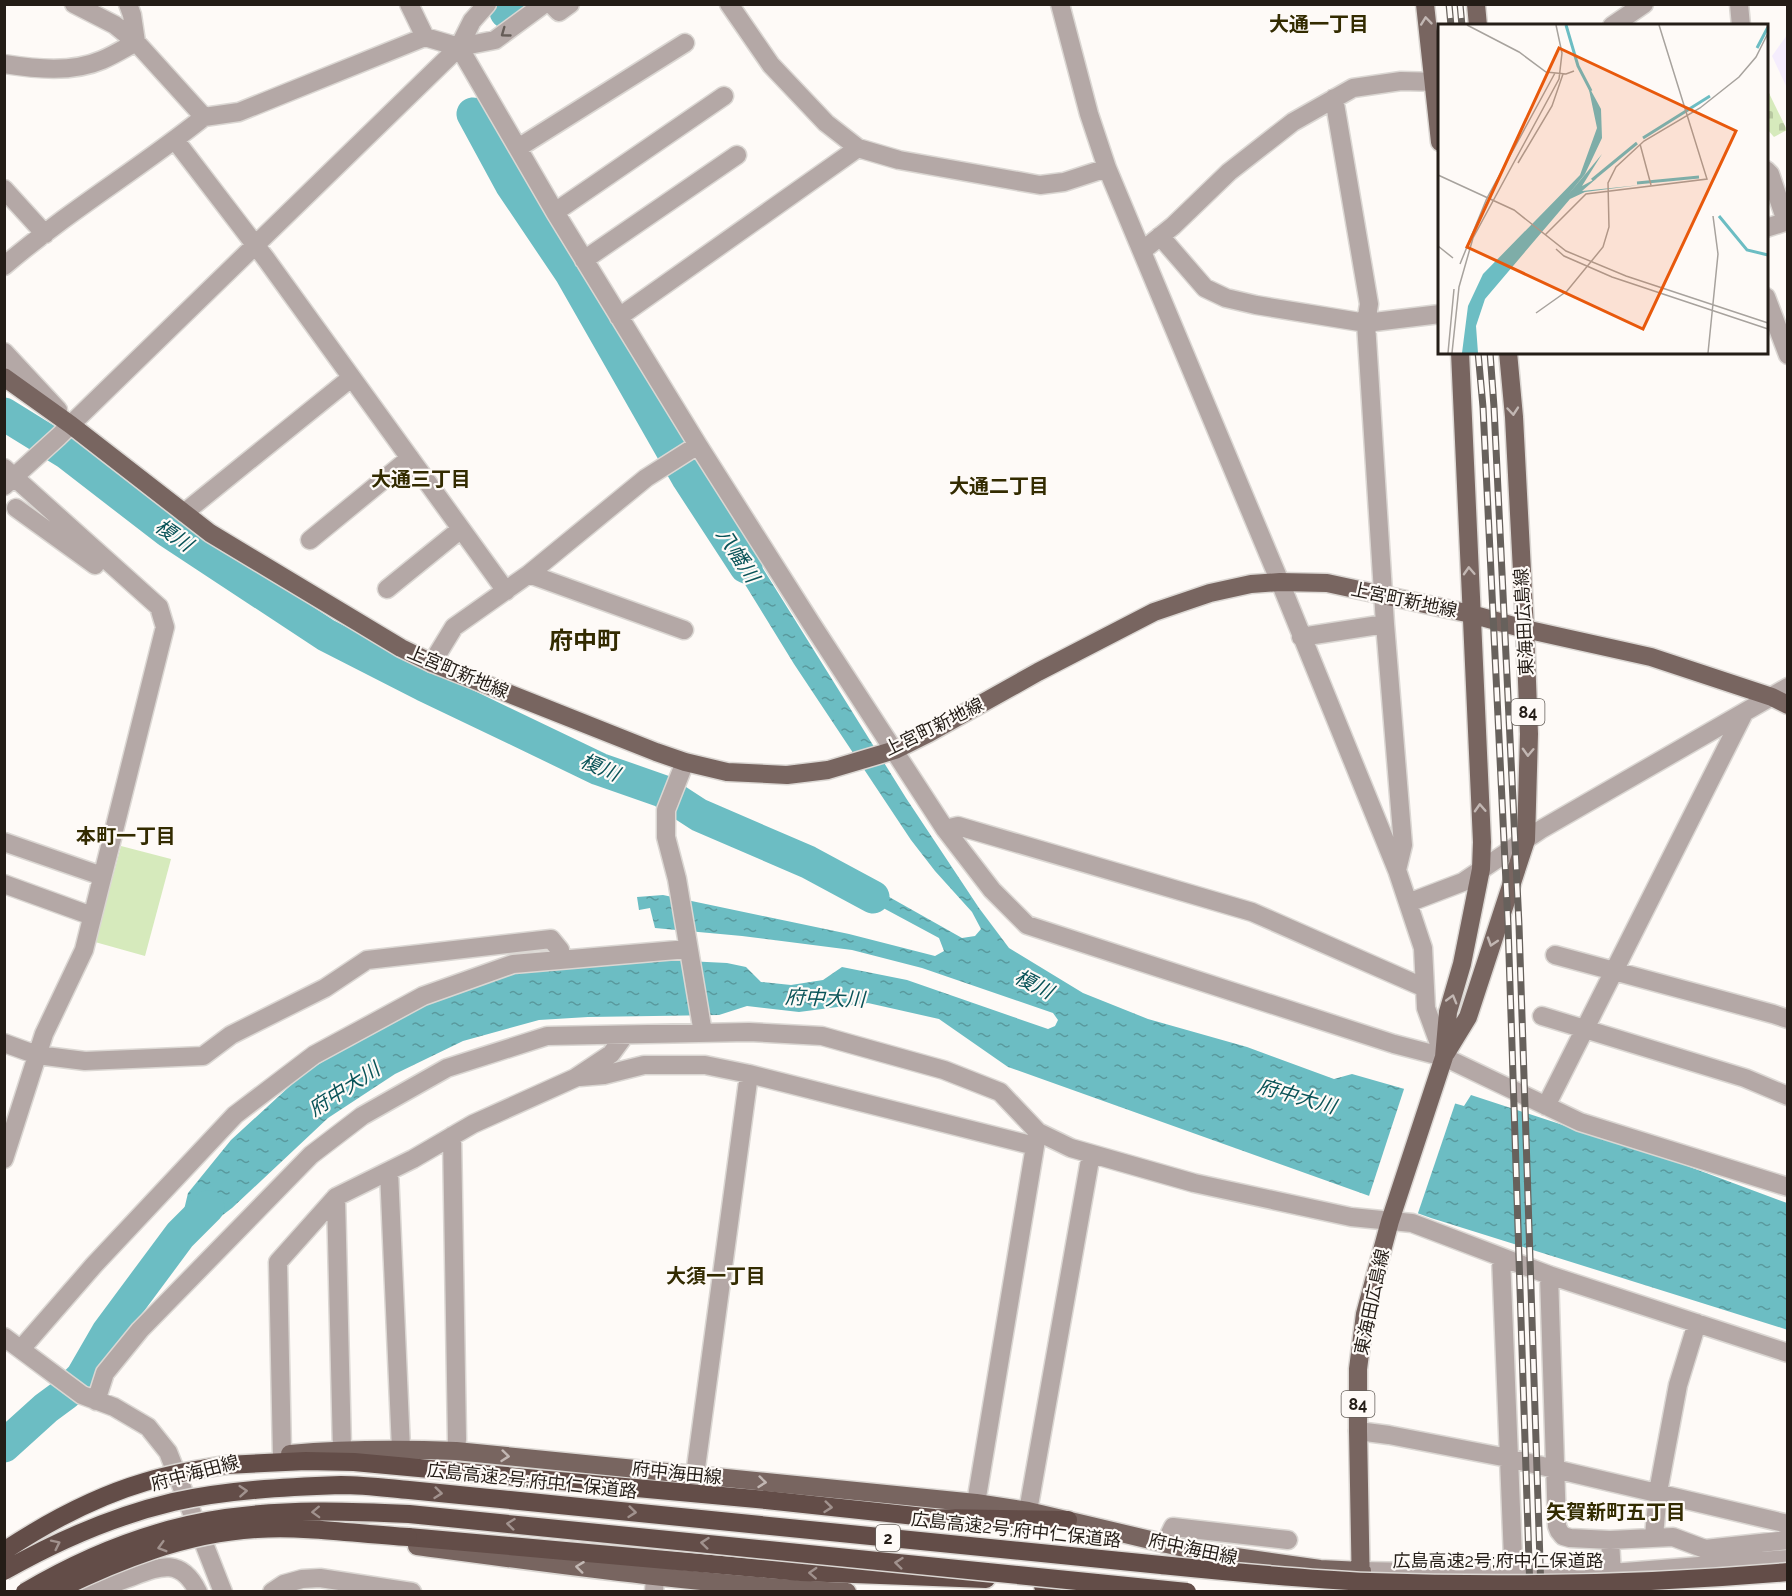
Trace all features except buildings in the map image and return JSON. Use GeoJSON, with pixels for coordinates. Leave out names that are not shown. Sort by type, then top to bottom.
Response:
{"type":"FeatureCollection","features":[{"type":"Feature","properties":{"kind":"highway"},"geometry":{"type":"LineString","coordinates":[[4,1552],[75,1509],[111,1493],[185,1472],[226,1465],[267,1462],[354,1462],[934,1518],[1068,1520]]}},
{"type":"Feature","properties":{"kind":"highway","name":"広島高速2号;府中仁保道路"},"geometry":{"type":"LineString","coordinates":[[4,1571],[70,1537],[120,1518],[173,1502],[227,1492],[343,1485],[1262,1575],[1369,1582],[1508,1585],[1710,1578],[1788,1572]]}},
{"type":"Feature","properties":{"kind":"highway","name":"2"},"geometry":{"type":"LineString","coordinates":[[25,1592],[43,1581],[130,1542],[176,1528],[226,1518],[342,1511],[421,1515],[1187,1592]]}},
{"type":"Feature","properties":{"kind":"highway"},"geometry":{"type":"LineString","coordinates":[[53,1592],[115,1563],[151,1550],[223,1533],[257,1529],[291,1529],[408,1537],[801,1572],[997,1580],[1085,1592]]}},
{"type":"Feature","properties":{"kind":"main road"},"geometry":{"type":"LineString","coordinates":[[1425,4],[1438,112]]}},
{"type":"Feature","properties":{"kind":"main road"},"geometry":{"type":"LineString","coordinates":[[1476,4],[1478,24]]}},
{"type":"Feature","properties":{"kind":"main road","name":"東海田広島線"},"geometry":{"type":"LineString","coordinates":[[1361,1592],[1358,1431],[1359,1369],[1365,1314],[1392,1215],[1444,1057],[1448,1012],[1462,964],[1481,870],[1482,842],[1460,354]]}},
{"type":"Feature","properties":{"kind":"main road","name":"東海田広島線"},"geometry":{"type":"LineString","coordinates":[[1444,1057],[1468,1017],[1526,840],[1529,734],[1514,417],[1508,354]]}},
{"type":"Feature","properties":{"kind":"main road","name":"上宮町新地線"},"geometry":{"type":"LineString","coordinates":[[4,377],[65,431],[220,540],[400,648],[432,663],[656,752],[727,772],[787,776],[828,770],[888,752],[929,733],[1038,672],[1154,612],[1210,593],[1251,584],[1280,582],[1327,583],[1471,614],[1525,629],[1651,657],[1780,701]]}},
{"type":"Feature","properties":{"kind":"main road","name":"府中海田線"},"geometry":{"type":"LineString","coordinates":[[4,1552],[145,1486],[226,1462],[342,1450],[401,1449],[456,1451],[976,1503],[1028,1511],[1165,1544],[1245,1560],[1320,1569],[1362,1571]]}},
{"type":"Feature","properties":{"kind":"main road"},"geometry":{"type":"LineString","coordinates":[[203,1541],[283,1533],[318,1535],[398,1543],[655,1584],[847,1592]]}},
{"type":"Feature","properties":{"kind":"street"},"geometry":{"type":"LineString","coordinates":[[74,4],[115,25],[136,42],[204,117]]}},
{"type":"Feature","properties":{"kind":"street"},"geometry":{"type":"LineString","coordinates":[[128,4],[136,42]]}},
{"type":"Feature","properties":{"kind":"street"},"geometry":{"type":"LineString","coordinates":[[409,4],[425,37]]}},
{"type":"Feature","properties":{"kind":"street"},"geometry":{"type":"LineString","coordinates":[[5,1156],[12,1108],[84,950],[165,627],[159,607],[11,477],[65,431],[459,46],[472,21],[487,4]]}},
{"type":"Feature","properties":{"kind":"street"},"geometry":{"type":"LineString","coordinates":[[4,266],[204,117],[239,112],[425,37],[459,46],[495,40],[544,4]]}},
{"type":"Feature","properties":{"kind":"street"},"geometry":{"type":"LineString","coordinates":[[551,4],[559,12],[570,4]]}},
{"type":"Feature","properties":{"kind":"street"},"geometry":{"type":"LineString","coordinates":[[729,4],[771,65],[826,123],[858,148],[899,160],[1040,185],[1064,182],[1107,168]]}},
{"type":"Feature","properties":{"kind":"street"},"geometry":{"type":"LineString","coordinates":[[1060,4],[1089,114],[1107,168],[1280,582],[1397,870],[1423,948],[1426,1008],[1444,1057]]}},
{"type":"Feature","properties":{"kind":"street"},"geometry":{"type":"LineString","coordinates":[[1615,24],[1644,4]]}},
{"type":"Feature","properties":{"kind":"street"},"geometry":{"type":"LineString","coordinates":[[1739,4],[1741,24]]}},
{"type":"Feature","properties":{"kind":"street"},"geometry":{"type":"LineString","coordinates":[[4,64],[27,68],[73,68],[101,61],[136,42]]}},
{"type":"Feature","properties":{"kind":"street"},"geometry":{"type":"LineString","coordinates":[[518,148],[685,43]]}},
{"type":"Feature","properties":{"kind":"street"},"geometry":{"type":"LineString","coordinates":[[459,46],[584,260],[811,623],[888,752],[992,890],[1027,925],[1394,1044],[1444,1057],[1580,1122],[1788,1187]]}},
{"type":"Feature","properties":{"kind":"street"},"geometry":{"type":"LineString","coordinates":[[1142,251],[1173,226],[1238,165],[1293,122],[1334,98],[1353,88],[1401,81],[1436,82]]}},
{"type":"Feature","properties":{"kind":"street"},"geometry":{"type":"LineString","coordinates":[[555,212],[724,96]]}},
{"type":"Feature","properties":{"kind":"street"},"geometry":{"type":"LineString","coordinates":[[1334,98],[1369,304],[1366,323],[1385,624],[1403,845],[1397,870]]}},
{"type":"Feature","properties":{"kind":"street"},"geometry":{"type":"LineString","coordinates":[[175,140],[255,245],[506,591]]}},
{"type":"Feature","properties":{"kind":"street"},"geometry":{"type":"LineString","coordinates":[[619,317],[858,148]]}},
{"type":"Feature","properties":{"kind":"street"},"geometry":{"type":"LineString","coordinates":[[584,260],[737,155]]}},
{"type":"Feature","properties":{"kind":"street"},"geometry":{"type":"LineString","coordinates":[[1768,171],[1787,221],[1768,228]]}},
{"type":"Feature","properties":{"kind":"street"},"geometry":{"type":"LineString","coordinates":[[4,189],[45,234]]}},
{"type":"Feature","properties":{"kind":"street"},"geometry":{"type":"LineString","coordinates":[[1160,236],[1205,288],[1226,298],[1366,323],[1438,314]]}},
{"type":"Feature","properties":{"kind":"street"},"geometry":{"type":"LineString","coordinates":[[1768,300],[1788,355]]}},
{"type":"Feature","properties":{"kind":"street"},"geometry":{"type":"LineString","coordinates":[[4,352],[65,431]]}},
{"type":"Feature","properties":{"kind":"street"},"geometry":{"type":"LineString","coordinates":[[184,513],[351,378]]}},
{"type":"Feature","properties":{"kind":"street"},"geometry":{"type":"LineString","coordinates":[[432,663],[454,627],[529,574],[646,478],[698,445]]}},
{"type":"Feature","properties":{"kind":"street"},"geometry":{"type":"LineString","coordinates":[[309,540],[410,458]]}},
{"type":"Feature","properties":{"kind":"street"},"geometry":{"type":"LineString","coordinates":[[16,508],[87,558],[117,583],[130,582]]}},
{"type":"Feature","properties":{"kind":"street"},"geometry":{"type":"LineString","coordinates":[[387,589],[461,529]]}},
{"type":"Feature","properties":{"kind":"street"},"geometry":{"type":"LineString","coordinates":[[529,574],[684,630]]}},
{"type":"Feature","properties":{"kind":"street"},"geometry":{"type":"LineString","coordinates":[[1301,637],[1385,624]]}},
{"type":"Feature","properties":{"kind":"street"},"geometry":{"type":"LineString","coordinates":[[1408,903],[1463,882],[1526,840],[1744,713],[1780,701],[1788,687]]}},
{"type":"Feature","properties":{"kind":"street"},"geometry":{"type":"LineString","coordinates":[[1546,1106],[1744,713]]}},
{"type":"Feature","properties":{"kind":"street"},"geometry":{"type":"LineString","coordinates":[[685,762],[666,810],[666,837],[677,879],[702,1027]]}},
{"type":"Feature","properties":{"kind":"street"},"geometry":{"type":"LineString","coordinates":[[945,829],[958,826],[1252,912],[1425,988]]}},
{"type":"Feature","properties":{"kind":"street"},"geometry":{"type":"LineString","coordinates":[[4,842],[102,876]]}},
{"type":"Feature","properties":{"kind":"street"},"geometry":{"type":"LineString","coordinates":[[4,884],[92,916]]}},
{"type":"Feature","properties":{"kind":"street"},"geometry":{"type":"LineString","coordinates":[[4,1043],[37,1055],[85,1062],[202,1056],[231,1035],[325,988],[367,960],[551,939],[560,950],[561,960]]}},
{"type":"Feature","properties":{"kind":"street"},"geometry":{"type":"LineString","coordinates":[[25,1352],[94,1265],[235,1115],[314,1055],[423,996],[513,964],[688,953]]}},
{"type":"Feature","properties":{"kind":"street"},"geometry":{"type":"LineString","coordinates":[[1555,955],[1664,983],[1788,1019]]}},
{"type":"Feature","properties":{"kind":"street"},"geometry":{"type":"LineString","coordinates":[[1542,1016],[1744,1078],[1788,1096]]}},
{"type":"Feature","properties":{"kind":"street"},"geometry":{"type":"LineString","coordinates":[[89,1398],[140,1330],[311,1155],[362,1116],[447,1068],[547,1036],[625,1035],[702,1027],[822,1036],[944,1070],[1000,1092],[1036,1139],[976,1503]]}},
{"type":"Feature","properties":{"kind":"street"},"geometry":{"type":"LineString","coordinates":[[282,1455],[278,1262],[336,1197],[389,1171],[473,1124],[575,1078],[611,1054],[625,1035]]}},
{"type":"Feature","properties":{"kind":"street"},"geometry":{"type":"LineString","coordinates":[[575,1078],[604,1075],[644,1065],[705,1065],[1036,1139],[1194,1183],[1351,1217],[1392,1215],[1549,1275],[1788,1353]]}},
{"type":"Feature","properties":{"kind":"street"},"geometry":{"type":"LineString","coordinates":[[695,1475],[749,1074]]}},
{"type":"Feature","properties":{"kind":"street"},"geometry":{"type":"LineString","coordinates":[[452,1136],[456,1451]]}},
{"type":"Feature","properties":{"kind":"street"},"geometry":{"type":"LineString","coordinates":[[1028,1511],[1091,1154]]}},
{"type":"Feature","properties":{"kind":"street"},"geometry":{"type":"LineString","coordinates":[[389,1171],[401,1449]]}},
{"type":"Feature","properties":{"kind":"street"},"geometry":{"type":"LineString","coordinates":[[336,1197],[342,1450]]}},
{"type":"Feature","properties":{"kind":"street"},"geometry":{"type":"LineString","coordinates":[[1501,1257],[1514,1583]]}},
{"type":"Feature","properties":{"kind":"street"},"geometry":{"type":"LineString","coordinates":[[1549,1275],[1559,1532],[1570,1538],[1610,1540],[1654,1536],[1673,1537],[1705,1549],[1788,1540]]}},
{"type":"Feature","properties":{"kind":"street"},"geometry":{"type":"LineString","coordinates":[[1654,1536],[1658,1492],[1678,1385],[1697,1323]]}},
{"type":"Feature","properties":{"kind":"street"},"geometry":{"type":"LineString","coordinates":[[4,1337],[89,1398],[114,1407],[148,1427],[168,1452],[223,1592]]}},
{"type":"Feature","properties":{"kind":"street"},"geometry":{"type":"LineString","coordinates":[[1358,1431],[1508,1458],[1788,1524]]}},
{"type":"Feature","properties":{"kind":"street"},"geometry":{"type":"LineString","coordinates":[[1165,1544],[1173,1527],[1288,1540]]}},
{"type":"Feature","properties":{"kind":"street"},"geometry":{"type":"LineString","coordinates":[[1610,1540],[1613,1592]]}},
{"type":"Feature","properties":{"kind":"street"},"geometry":{"type":"LineString","coordinates":[[1362,1571],[1514,1583],[1788,1559]]}},
{"type":"Feature","properties":{"kind":"street"},"geometry":{"type":"LineString","coordinates":[[91,1592],[160,1566],[173,1567],[186,1574],[198,1592]]}},
{"type":"Feature","properties":{"kind":"street"},"geometry":{"type":"LineString","coordinates":[[272,1592],[284,1584],[302,1579],[320,1578],[412,1592]]}},
{"type":"Feature","properties":{"kind":"street"},"geometry":{"type":"LineString","coordinates":[[302,1592],[309,1590],[326,1592]]}},
{"type":"Feature","properties":{"kind":"shaded area"},"geometry":{"type":"Polygon","coordinates":[[[1787,35],[1787,88],[1772,56],[1787,35]]]}},
{"type":"Feature","properties":{"kind":"green space"},"geometry":{"type":"Polygon","coordinates":[[[1768,91],[1787,130],[1774,137],[1768,130],[1768,91]]]}},
{"type":"Feature","properties":{"kind":"green space"},"geometry":{"type":"Polygon","coordinates":[[[121,846],[171,859],[145,956],[95,942],[121,846]]]}},
{"type":"Feature","properties":{"kind":"water"},"geometry":{"type":"Polygon","coordinates":[[[734,522],[906,798],[979,908],[1009,948],[1083,993],[1148,1019],[1247,1047],[1334,1079],[1352,1074],[1464,1106],[1471,1095],[1682,1164],[1787,1203],[1788,1330],[1431,1218],[1008,1067],[939,1019],[868,1003],[799,1012],[747,1006],[719,1015],[539,1020],[463,1041],[395,1074],[328,1118],[232,1208],[174,1252],[188,1193],[231,1140],[303,1074],[387,1021],[442,993],[517,968],[667,960],[727,963],[746,967],[761,982],[791,985],[823,980],[842,967],[907,980],[1048,1029],[1055,1026],[1058,1020],[1053,1013],[922,968],[852,950],[655,928],[650,908],[639,910],[637,897],[663,895],[849,934],[935,956],[944,951],[939,938],[833,881],[836,867],[962,938],[975,936],[981,929],[972,912],[911,840],[794,664],[714,534],[734,522]]]}},
{"type":"Feature","properties":{"kind":"pier"},"geometry":{"type":"Polygon","coordinates":[[[1405,1086],[1456,1101],[1417,1216],[1368,1199],[1405,1086]]]}},
{"type":"Feature","properties":{"kind":"waterway","name":"八幡川"},"geometry":{"type":"LineString","coordinates":[[506,12],[514,4]]}},
{"type":"Feature","properties":{"kind":"waterway","name":"八幡川"},"geometry":{"type":"LineString","coordinates":[[473,114],[511,184],[571,273],[688,478],[746,567]]}},
{"type":"Feature","properties":{"kind":"waterway","name":"榎川"},"geometry":{"type":"LineString","coordinates":[[4,414],[67,453],[168,531],[326,635],[599,769],[662,791],[699,815],[808,862],[873,897]]}},
{"type":"Feature","properties":{"kind":"waterway","name":"府中大川"},"geometry":{"type":"LineString","coordinates":[[4,1446],[82,1377],[108,1332],[180,1235],[208,1207]]}},
{"type":"Feature","properties":{"kind":"railway"},"geometry":{"type":"LineString","coordinates":[[1449,4],[1451,24]]}},
{"type":"Feature","properties":{"kind":"railway"},"geometry":{"type":"LineString","coordinates":[[1460,4],[1462,24]]}},
{"type":"Feature","properties":{"kind":"railway"},"geometry":{"type":"LineString","coordinates":[[1478,354],[1483,407],[1508,924],[1530,1592]]}},
{"type":"Feature","properties":{"kind":"railway"},"geometry":{"type":"LineString","coordinates":[[1490,354],[1519,925],[1541,1592]]}},
{"type":"Feature","properties":{"kind":"district","name":"大通一丁目"},"geometry":{"type":"Point","coordinates":[1319,24]}},
{"type":"Feature","properties":{"kind":"district","name":"大通三丁目"},"geometry":{"type":"Point","coordinates":[421,479]}},
{"type":"Feature","properties":{"kind":"district","name":"大通二丁目"},"geometry":{"type":"Point","coordinates":[999,486]}},
{"type":"Feature","properties":{"kind":"district","name":"府中町"},"geometry":{"type":"Point","coordinates":[585,641]}},
{"type":"Feature","properties":{"kind":"district","name":"本町一丁目"},"geometry":{"type":"Point","coordinates":[126,836]}},
{"type":"Feature","properties":{"kind":"district","name":"大須一丁目"},"geometry":{"type":"Point","coordinates":[716,1276]}},
{"type":"Feature","properties":{"kind":"district","name":"矢賀新町五丁目"},"geometry":{"type":"Point","coordinates":[1616,1512]}}]}
